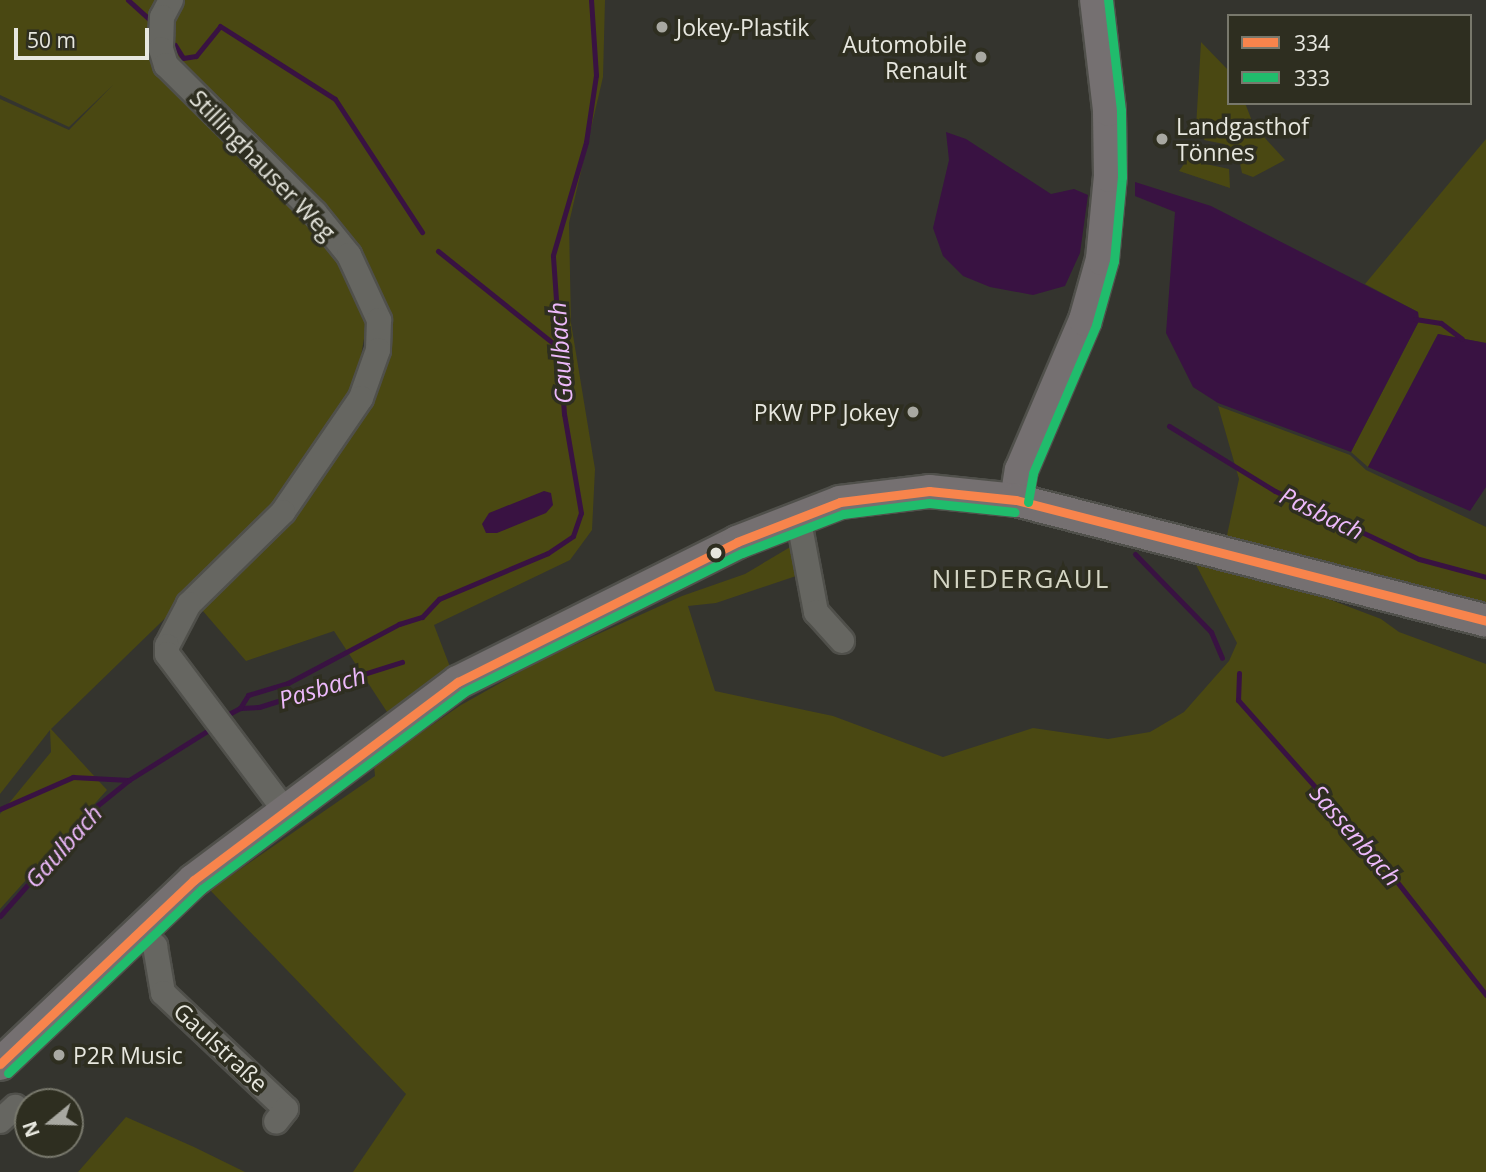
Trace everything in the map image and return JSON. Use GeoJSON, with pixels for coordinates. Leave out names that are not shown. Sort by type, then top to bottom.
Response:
{"type":"FeatureCollection","features":[{"type":"Feature","properties":{"kind":"main road"},"geometry":{"type":"LineString","coordinates":[[1016,500],[1021,470],[1085,320],[1102,259],[1110,190],[1109,110],[1096,0]]}},
{"type":"Feature","properties":{"kind":"main road"},"geometry":{"type":"LineString","coordinates":[[0,1064],[139,930],[284,809],[458,682],[798,516],[839,502],[898,493],[966,493],[1016,500],[1486,621]]}},
{"type":"Feature","properties":{"kind":"street","name":"Stillinghauser Weg"},"geometry":{"type":"LineString","coordinates":[[171,0],[162,17],[160,49],[166,65],[323,224],[349,255],[379,320],[378,350],[361,398],[283,512],[189,604],[169,636],[167,654],[284,809]]}},
{"type":"Feature","properties":{"kind":"street"},"geometry":{"type":"LineString","coordinates":[[798,516],[816,612],[842,640]]}},
{"type":"Feature","properties":{"kind":"street","name":"Gaulstraße"},"geometry":{"type":"LineString","coordinates":[[139,930],[155,946],[163,993],[286,1109],[276,1122]]}},
{"type":"Feature","properties":{"kind":"shaded area"},"geometry":{"type":"Polygon","coordinates":[[[0,0],[605,0],[603,77],[569,223],[571,323],[595,469],[592,530],[570,560],[434,625],[452,672],[389,715],[334,631],[246,661],[196,603],[257,529],[51,729],[107,790],[0,909],[0,814],[51,752],[50,730],[0,794],[0,99],[69,130],[113,85],[69,127],[0,95],[0,0]],[[160,76],[350,259],[366,327],[357,379],[372,334],[353,256],[160,76]]]}},
{"type":"Feature","properties":{"kind":"shaded area"},"geometry":{"type":"Polygon","coordinates":[[[1201,42],[1227,69],[1227,105],[1246,105],[1254,126],[1285,160],[1253,177],[1242,173],[1238,154],[1224,144],[1204,140],[1207,129],[1196,128],[1201,42]]]}},
{"type":"Feature","properties":{"kind":"shaded area"},"geometry":{"type":"Polygon","coordinates":[[[946,132],[966,139],[1051,194],[1074,189],[1088,195],[1080,253],[1065,286],[1033,295],[990,287],[963,276],[943,256],[933,228],[949,160],[946,132]]]}},
{"type":"Feature","properties":{"kind":"shaded area"},"geometry":{"type":"Polygon","coordinates":[[[1486,139],[1486,343],[1438,334],[1368,467],[1351,452],[1419,321],[1418,312],[1365,284],[1486,139]]]}},
{"type":"Feature","properties":{"kind":"shaded area"},"geometry":{"type":"Polygon","coordinates":[[[1187,160],[1229,169],[1230,188],[1179,171],[1187,160]]]}},
{"type":"Feature","properties":{"kind":"shaded area"},"geometry":{"type":"Polygon","coordinates":[[[1135,182],[1211,206],[1418,312],[1419,321],[1351,452],[1218,403],[1193,387],[1166,333],[1175,212],[1135,196],[1135,182]]]}},
{"type":"Feature","properties":{"kind":"shaded area"},"geometry":{"type":"Polygon","coordinates":[[[1438,334],[1486,343],[1486,487],[1470,511],[1368,467],[1438,334]]]}},
{"type":"Feature","properties":{"kind":"shaded area"},"geometry":{"type":"Polygon","coordinates":[[[1218,406],[1350,455],[1366,470],[1486,527],[1486,607],[1226,540],[1239,479],[1218,406]]]}},
{"type":"Feature","properties":{"kind":"shaded area"},"geometry":{"type":"Polygon","coordinates":[[[544,491],[551,493],[553,505],[546,513],[497,533],[486,533],[482,524],[489,513],[544,491]]]}},
{"type":"Feature","properties":{"kind":"shaded area"},"geometry":{"type":"Polygon","coordinates":[[[797,543],[802,574],[716,603],[688,606],[715,691],[833,716],[943,757],[1033,728],[1108,739],[1150,732],[1184,712],[1229,661],[1237,643],[1196,565],[1318,595],[1381,619],[1399,632],[1486,664],[1486,1172],[353,1172],[406,1094],[210,890],[375,776],[374,765],[461,705],[541,660],[682,596],[745,574],[797,543]]]}},
{"type":"Feature","properties":{"kind":"shaded area"},"geometry":{"type":"Polygon","coordinates":[[[126,1117],[194,1147],[245,1172],[78,1172],[126,1117]]]}},
{"type":"Feature","properties":{"kind":"waterway"},"geometry":{"type":"LineString","coordinates":[[128,0],[150,20]]}},
{"type":"Feature","properties":{"kind":"waterway","name":"Gaulbach"},"geometry":{"type":"LineString","coordinates":[[225,716],[240,708],[248,695],[288,683],[399,624],[422,617],[439,599],[548,553],[573,536],[581,513],[564,414],[553,255],[586,142],[596,75],[591,0]]}},
{"type":"Feature","properties":{"kind":"waterway"},"geometry":{"type":"LineString","coordinates":[[175,45],[183,58],[196,56],[220,26],[335,99],[422,232]]}},
{"type":"Feature","properties":{"kind":"waterway"},"geometry":{"type":"LineString","coordinates":[[438,251],[559,348]]}},
{"type":"Feature","properties":{"kind":"waterway"},"geometry":{"type":"LineString","coordinates":[[1415,319],[1441,323],[1462,339]]}},
{"type":"Feature","properties":{"kind":"waterway","name":"Pasbach"},"geometry":{"type":"LineString","coordinates":[[1169,426],[1275,491],[1419,559],[1486,577]]}},
{"type":"Feature","properties":{"kind":"waterway","name":"Sassenbach"},"geometry":{"type":"LineString","coordinates":[[1135,554],[1211,632],[1222,658]]}},
{"type":"Feature","properties":{"kind":"waterway","name":"Pasbach"},"geometry":{"type":"LineString","coordinates":[[240,708],[259,707],[402,662]]}},
{"type":"Feature","properties":{"kind":"waterway","name":"Sassenbach"},"geometry":{"type":"LineString","coordinates":[[1239,673],[1238,700],[1379,859],[1486,995]]}},
{"type":"Feature","properties":{"kind":"waterway"},"geometry":{"type":"LineString","coordinates":[[0,809],[73,777],[129,780],[212,728]]}},
{"type":"Feature","properties":{"kind":"waterway","name":"Gaulbach"},"geometry":{"type":"LineString","coordinates":[[0,916],[98,805],[129,780]]}},
{"type":"Feature","properties":{"kind":"transit line","name":"333"},"geometry":{"type":"LineString","coordinates":[[1028,502],[1033,473],[1096,325],[1114,261],[1122,177],[1121,110],[1108,0]]}},
{"type":"Feature","properties":{"kind":"transit line","name":"334"},"geometry":{"type":"LineString","coordinates":[[0,1064],[194,880],[458,682],[737,542],[840,502],[929,491],[1016,500],[1486,621]]}},
{"type":"Feature","properties":{"kind":"transit line","name":"333"},"geometry":{"type":"LineString","coordinates":[[8,1073],[202,889],[464,692],[742,553],[843,514],[929,503],[1015,512]]}},
{"type":"Feature","properties":{"kind":"place","name":"Jokey-Plastik"},"geometry":{"type":"Point","coordinates":[662,27]}},
{"type":"Feature","properties":{"kind":"place","name":"Automobile Renault"},"geometry":{"type":"Point","coordinates":[981,57]}},
{"type":"Feature","properties":{"kind":"place","name":"Landgasthof Tönnes"},"geometry":{"type":"Point","coordinates":[1162,139]}},
{"type":"Feature","properties":{"kind":"place","name":"PKW PP Jokey"},"geometry":{"type":"Point","coordinates":[913,412]}},
{"type":"Feature","properties":{"kind":"place","name":"P2R Music"},"geometry":{"type":"Point","coordinates":[59,1055]}},
{"type":"Feature","properties":{"kind":"district","name":"NIEDERGAUL"},"geometry":{"type":"Point","coordinates":[1021,579]}}]}
